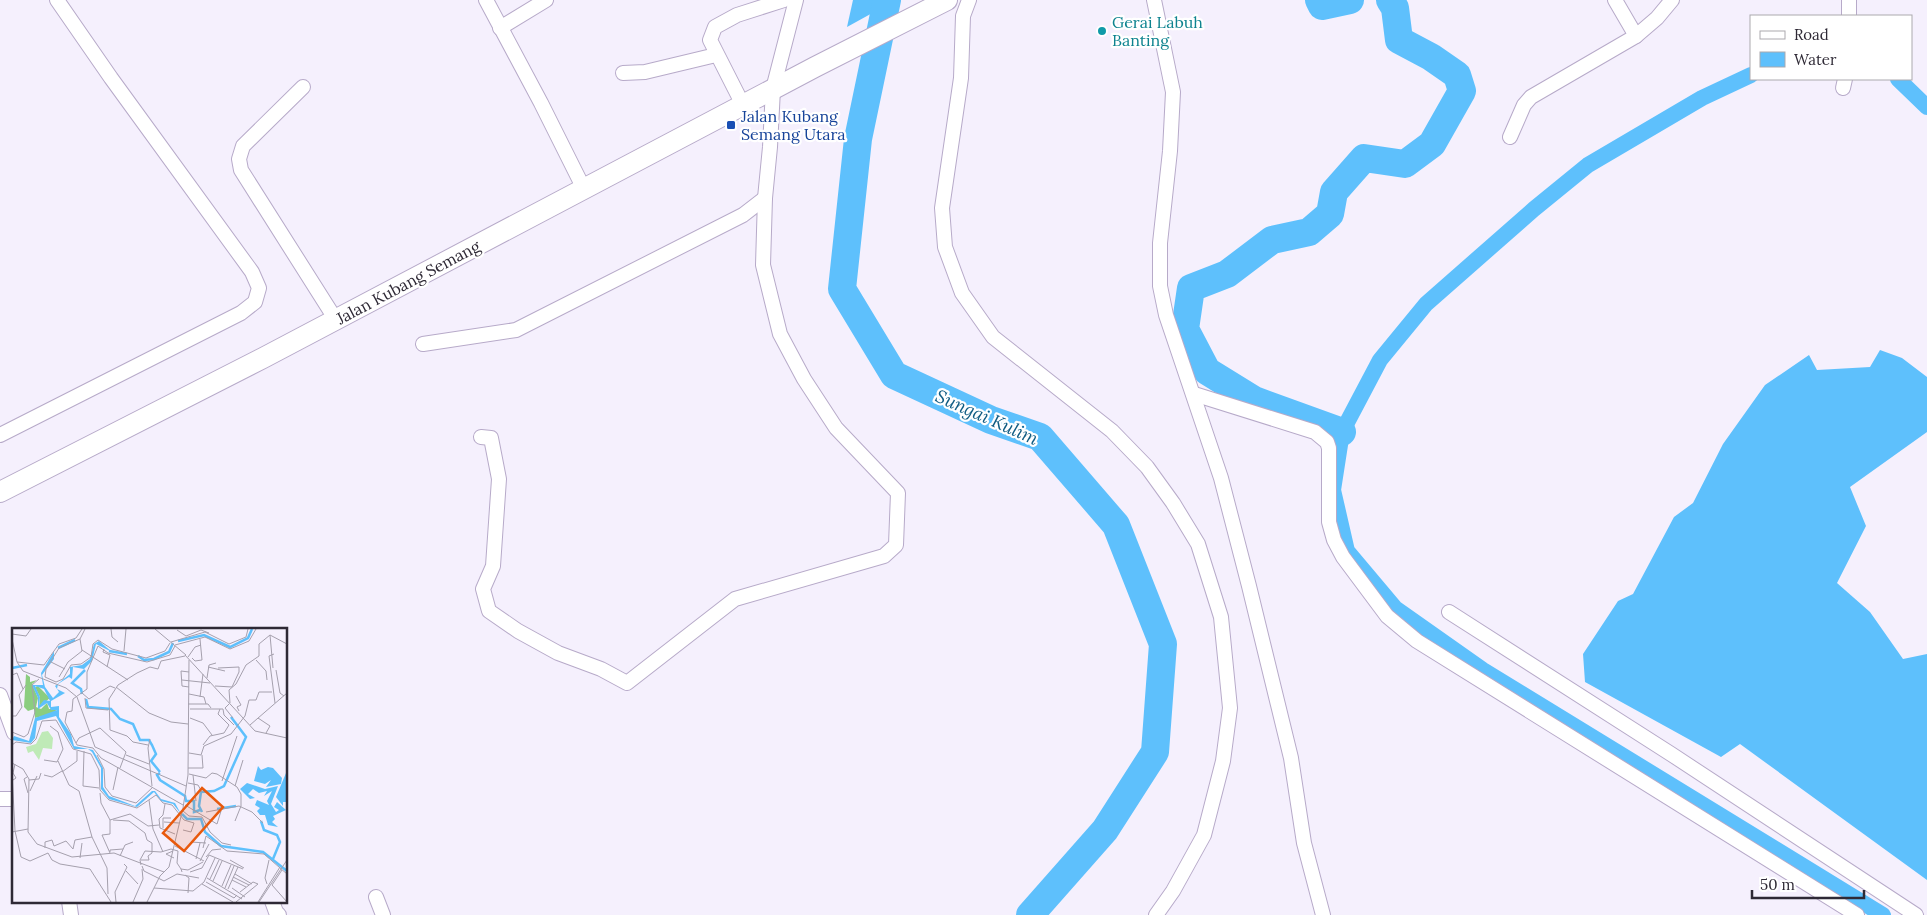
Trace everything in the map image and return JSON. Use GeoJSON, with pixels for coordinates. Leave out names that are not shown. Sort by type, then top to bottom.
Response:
{"type":"FeatureCollection","features":[{"type":"Feature","properties":{"kind":"main road","name":"Jalan Kubang Semang"},"geometry":{"type":"LineString","coordinates":[[0,492],[336,320],[814,67],[946,0]]}},
{"type":"Feature","properties":{"kind":"street"},"geometry":{"type":"LineString","coordinates":[[0,435],[241,313],[255,302],[260,288],[252,272],[110,78],[57,0]]}},
{"type":"Feature","properties":{"kind":"street"},"geometry":{"type":"LineString","coordinates":[[486,0],[584,189]]}},
{"type":"Feature","properties":{"kind":"street"},"geometry":{"type":"LineString","coordinates":[[500,28],[546,0]]}},
{"type":"Feature","properties":{"kind":"street"},"geometry":{"type":"LineString","coordinates":[[969,0],[963,16],[961,78],[942,208],[945,247],[962,294],[994,337],[1112,431],[1147,467],[1173,503],[1198,544],[1221,617],[1230,708],[1223,761],[1204,835],[1173,891],[1156,915]]}},
{"type":"Feature","properties":{"kind":"street"},"geometry":{"type":"LineString","coordinates":[[1154,0],[1172,92],[1170,151],[1160,243],[1160,286],[1166,314],[1221,478],[1252,595],[1292,758],[1304,843],[1323,915]]}},
{"type":"Feature","properties":{"kind":"street"},"geometry":{"type":"LineString","coordinates":[[1615,0],[1636,36]]}},
{"type":"Feature","properties":{"kind":"street"},"geometry":{"type":"LineString","coordinates":[[1510,137],[1524,105],[1531,97],[1636,36],[1657,18],[1672,0]]}},
{"type":"Feature","properties":{"kind":"street"},"geometry":{"type":"LineString","coordinates":[[1849,0],[1850,15]]}},
{"type":"Feature","properties":{"kind":"street"},"geometry":{"type":"LineString","coordinates":[[481,437],[491,438],[498,479],[493,566],[483,589],[489,611],[518,631],[558,653],[601,669],[627,683],[735,599],[884,556],[896,546],[898,493],[836,428],[804,379],[780,334],[763,265],[765,198],[773,89],[790,2],[737,16],[715,27],[710,40],[716,55],[744,105]]}},
{"type":"Feature","properties":{"kind":"street"},"geometry":{"type":"LineString","coordinates":[[623,73],[645,72],[716,55]]}},
{"type":"Feature","properties":{"kind":"street"},"geometry":{"type":"LineString","coordinates":[[303,87],[243,146],[239,158],[241,170],[336,320]]}},
{"type":"Feature","properties":{"kind":"street"},"geometry":{"type":"LineString","coordinates":[[423,344],[516,330],[743,214],[765,198]]}},
{"type":"Feature","properties":{"kind":"street"},"geometry":{"type":"LineString","coordinates":[[1194,394],[1315,432],[1327,442],[1329,448],[1329,522],[1334,540],[1343,557],[1387,616],[1417,641],[1857,915]]}},
{"type":"Feature","properties":{"kind":"street"},"geometry":{"type":"LineString","coordinates":[[1449,612],[1671,754],[1916,915]]}},
{"type":"Feature","properties":{"kind":"street"},"geometry":{"type":"LineString","coordinates":[[0,695],[12,728]]}},
{"type":"Feature","properties":{"kind":"street"},"geometry":{"type":"LineString","coordinates":[[376,897],[383,915]]}},
{"type":"Feature","properties":{"kind":"street"},"geometry":{"type":"LineString","coordinates":[[69,902],[71,915]]}},
{"type":"Feature","properties":{"kind":"street"},"geometry":{"type":"LineString","coordinates":[[272,902],[279,915]]}},
{"type":"Feature","properties":{"kind":"water"},"geometry":{"type":"Polygon","coordinates":[[[853,0],[896,0],[847,27],[853,0]]]}},
{"type":"Feature","properties":{"kind":"water"},"geometry":{"type":"Polygon","coordinates":[[[1880,350],[1902,358],[1927,377],[1927,432],[1850,487],[1866,526],[1837,583],[1870,612],[1903,659],[1927,654],[1927,880],[1740,744],[1721,757],[1585,682],[1583,654],[1618,601],[1633,594],[1674,517],[1693,503],[1723,444],[1765,385],[1809,355],[1817,370],[1870,367],[1880,350]]]}},
{"type":"Feature","properties":{"kind":"waterway","name":"Sungai Kulim"},"geometry":{"type":"LineString","coordinates":[[887,0],[858,139],[842,289],[894,375],[991,420],[1040,437],[1116,525],[1163,644],[1155,752],[1105,830],[1030,915]]}},
{"type":"Feature","properties":{"kind":"waterway"},"geometry":{"type":"LineString","coordinates":[[1319,0],[1322,6],[1350,0]]}},
{"type":"Feature","properties":{"kind":"waterway"},"geometry":{"type":"LineString","coordinates":[[1342,432],[1254,400],[1207,371],[1185,329],[1191,288],[1227,274],[1272,240],[1309,232],[1330,214],[1334,192],[1364,158],[1405,164],[1432,144],[1462,91],[1457,75],[1431,57],[1399,40],[1395,8],[1390,0]]}},
{"type":"Feature","properties":{"kind":"waterway"},"geometry":{"type":"LineString","coordinates":[[1750,75],[1702,98],[1588,165],[1534,209],[1426,304],[1380,360],[1342,432],[1333,490],[1347,551],[1395,608],[1483,670],[1883,915]]}},
{"type":"Feature","properties":{"kind":"waterway"},"geometry":{"type":"LineString","coordinates":[[1899,80],[1927,107]]}},
{"type":"Feature","properties":{"kind":"place","name":"Gerai Labuh Banting"},"geometry":{"type":"Point","coordinates":[1102,31]}},
{"type":"Feature","properties":{"kind":"place","name":"Jalan Kubang Semang Utara"},"geometry":{"type":"Point","coordinates":[731,125]}}]}
